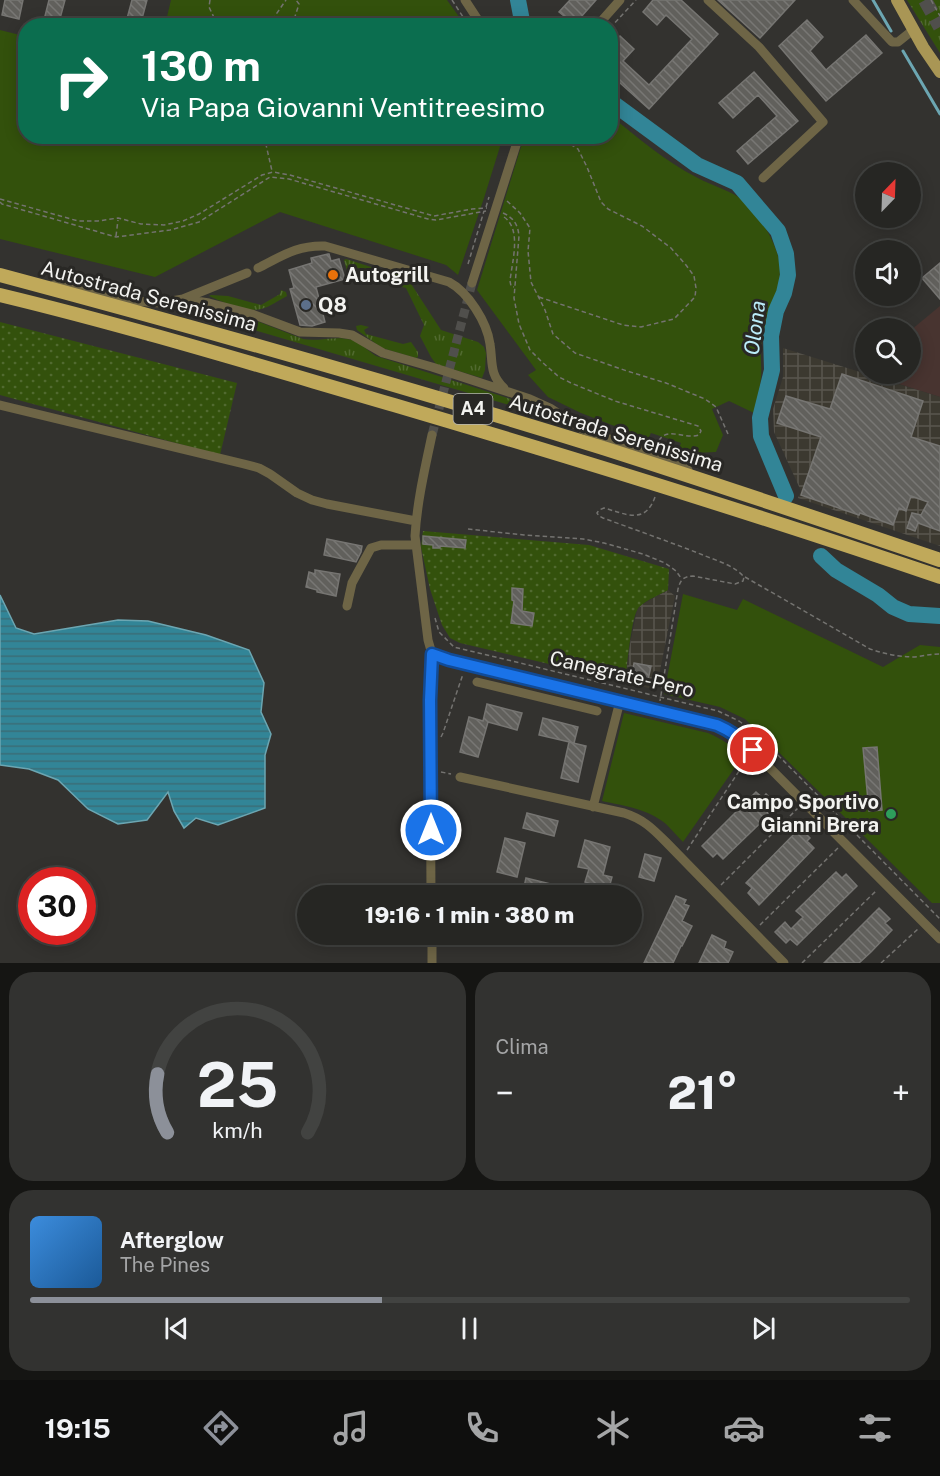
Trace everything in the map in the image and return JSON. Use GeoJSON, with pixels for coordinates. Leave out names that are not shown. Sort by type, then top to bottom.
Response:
{"type":"FeatureCollection","features":[{"type":"Feature","properties":{"kind":"highway","name":"Autostrada Serenissima"},"geometry":{"type":"LineString","coordinates":[[0,275],[288,355],[601,448],[940,561]]}},
{"type":"Feature","properties":{"kind":"highway","name":"Autostrada Serenissima"},"geometry":{"type":"LineString","coordinates":[[0,295],[226,355],[477,429],[940,577]]}},
{"type":"Feature","properties":{"kind":"main road"},"geometry":{"type":"LineString","coordinates":[[897,0],[940,72]]}},
{"type":"Feature","properties":{"kind":"street"},"geometry":{"type":"LineString","coordinates":[[465,0],[477,18]]}},
{"type":"Feature","properties":{"kind":"street"},"geometry":{"type":"LineString","coordinates":[[604,18],[620,0]]}},
{"type":"Feature","properties":{"kind":"street"},"geometry":{"type":"LineString","coordinates":[[708,0],[759,47],[823,122],[763,178]]}},
{"type":"Feature","properties":{"kind":"street"},"geometry":{"type":"LineString","coordinates":[[853,0],[892,42],[898,42],[913,30]]}},
{"type":"Feature","properties":{"kind":"street"},"geometry":{"type":"LineString","coordinates":[[472,283],[516,144]]}},
{"type":"Feature","properties":{"kind":"street"},"geometry":{"type":"LineString","coordinates":[[258,268],[297,249],[325,246],[448,282],[461,289],[469,298],[482,321],[490,343],[491,363],[495,376],[498,383],[506,390]]}},
{"type":"Feature","properties":{"kind":"street"},"geometry":{"type":"LineString","coordinates":[[14,279],[92,289],[135,301],[160,303],[183,299],[247,273]]}},
{"type":"Feature","properties":{"kind":"street"},"geometry":{"type":"LineString","coordinates":[[183,299],[252,314],[300,332],[351,335],[383,353],[506,390],[550,408],[582,429],[661,456],[719,486]]}},
{"type":"Feature","properties":{"kind":"street"},"geometry":{"type":"LineString","coordinates":[[0,405],[244,464],[270,474],[297,493],[312,500],[416,521]]}},
{"type":"Feature","properties":{"kind":"street"},"geometry":{"type":"LineString","coordinates":[[431,885],[432,654],[415,546],[416,521],[432,435]]}},
{"type":"Feature","properties":{"kind":"street"},"geometry":{"type":"LineString","coordinates":[[347,606],[352,583],[371,548],[415,546]]}},
{"type":"Feature","properties":{"kind":"street"},"geometry":{"type":"LineString","coordinates":[[432,654],[728,729],[753,750],[940,939]]}},
{"type":"Feature","properties":{"kind":"street"},"geometry":{"type":"LineString","coordinates":[[477,682],[597,711]]}},
{"type":"Feature","properties":{"kind":"street"},"geometry":{"type":"LineString","coordinates":[[538,697],[542,682]]}},
{"type":"Feature","properties":{"kind":"street"},"geometry":{"type":"LineString","coordinates":[[593,807],[620,701]]}},
{"type":"Feature","properties":{"kind":"street"},"geometry":{"type":"LineString","coordinates":[[460,777],[624,813],[640,819],[656,832],[784,963]]}},
{"type":"Feature","properties":{"kind":"street"},"geometry":{"type":"LineString","coordinates":[[432,945],[432,963]]}},
{"type":"Feature","properties":{"kind":"path"},"geometry":{"type":"LineString","coordinates":[[210,0],[209,7],[214,18]]}},
{"type":"Feature","properties":{"kind":"path"},"geometry":{"type":"LineString","coordinates":[[274,18],[286,0]]}},
{"type":"Feature","properties":{"kind":"path"},"geometry":{"type":"LineString","coordinates":[[295,18],[299,4],[296,0]]}},
{"type":"Feature","properties":{"kind":"path"},"geometry":{"type":"LineString","coordinates":[[452,0],[464,18]]}},
{"type":"Feature","properties":{"kind":"path"},"geometry":{"type":"LineString","coordinates":[[618,19],[636,0]]}},
{"type":"Feature","properties":{"kind":"path"},"geometry":{"type":"LineString","coordinates":[[931,0],[940,16]]}},
{"type":"Feature","properties":{"kind":"path"},"geometry":{"type":"LineString","coordinates":[[266,144],[273,172]]}},
{"type":"Feature","properties":{"kind":"path"},"geometry":{"type":"LineString","coordinates":[[538,297],[623,326],[641,327],[674,319],[694,297],[696,288],[694,276],[671,248],[642,226],[608,209],[601,202],[578,149],[570,144]]}},
{"type":"Feature","properties":{"kind":"path"},"geometry":{"type":"LineString","coordinates":[[273,172],[434,216],[482,207],[490,211],[436,220],[428,219],[289,179],[270,177],[199,222],[170,230],[116,237],[2,204],[0,200],[78,221],[118,218],[141,224],[164,225],[183,221],[199,214],[262,175],[273,172]]}},
{"type":"Feature","properties":{"kind":"path"},"geometry":{"type":"LineString","coordinates":[[500,195],[520,213],[530,228],[528,251],[531,282],[553,334],[575,353],[666,383],[705,399],[716,407],[728,434]]}},
{"type":"Feature","properties":{"kind":"path"},"geometry":{"type":"LineString","coordinates":[[500,213],[512,219],[518,229],[514,298],[519,324],[530,350],[559,377],[615,401],[698,426],[702,431],[693,437],[671,434],[661,436]]}},
{"type":"Feature","properties":{"kind":"path"},"geometry":{"type":"LineString","coordinates":[[116,237],[118,218]]}},
{"type":"Feature","properties":{"kind":"path"},"geometry":{"type":"LineString","coordinates":[[651,506],[646,512],[637,516],[604,508],[597,513],[603,518],[729,565],[744,577],[870,649],[901,656],[917,657],[940,654]]}},
{"type":"Feature","properties":{"kind":"path"},"geometry":{"type":"LineString","coordinates":[[468,530],[583,539],[604,543],[665,563],[682,579]]}},
{"type":"Feature","properties":{"kind":"path"},"geometry":{"type":"LineString","coordinates":[[658,710],[678,590],[682,579],[686,576],[693,576],[735,584],[743,581],[744,577]]}},
{"type":"Feature","properties":{"kind":"path","name":"Canegrate-Pero"},"geometry":{"type":"LineString","coordinates":[[433,610],[439,632],[454,647],[718,711],[748,726],[940,919]]}},
{"type":"Feature","properties":{"kind":"path"},"geometry":{"type":"LineString","coordinates":[[437,743],[443,733],[469,652]]}},
{"type":"Feature","properties":{"kind":"path"},"geometry":{"type":"LineString","coordinates":[[681,858],[753,750]]}},
{"type":"Feature","properties":{"kind":"path"},"geometry":{"type":"LineString","coordinates":[[435,771],[460,777]]}},
{"type":"Feature","properties":{"kind":"path"},"geometry":{"type":"LineString","coordinates":[[714,892],[804,802]]}},
{"type":"Feature","properties":{"kind":"path"},"geometry":{"type":"LineString","coordinates":[[753,932],[844,843]]}},
{"type":"Feature","properties":{"kind":"path"},"geometry":{"type":"LineString","coordinates":[[802,963],[884,883]]}},
{"type":"Feature","properties":{"kind":"path"},"geometry":{"type":"LineString","coordinates":[[881,963],[924,923]]}},
{"type":"Feature","properties":{"kind":"shaded area"},"geometry":{"type":"Polygon","coordinates":[[[940,306],[940,397],[899,384],[921,384],[921,322],[940,306]]]}},
{"type":"Feature","properties":{"kind":"shaded area"},"geometry":{"type":"Polygon","coordinates":[[[783,348],[855,370],[855,384],[898,384],[940,397],[940,546],[798,498],[801,491],[774,432],[773,409],[783,377],[783,348]]]}},
{"type":"Feature","properties":{"kind":"shaded area"},"geometry":{"type":"Polygon","coordinates":[[[668,590],[675,596],[656,690],[625,682],[637,610],[641,605],[668,590]]]}},
{"type":"Feature","properties":{"kind":"green space"},"geometry":{"type":"Polygon","coordinates":[[[171,0],[447,0],[460,18],[167,18],[171,0]]]}},
{"type":"Feature","properties":{"kind":"green space"},"geometry":{"type":"Polygon","coordinates":[[[907,0],[940,0],[940,53],[907,0]]]}},
{"type":"Feature","properties":{"kind":"green space"},"geometry":{"type":"Polygon","coordinates":[[[0,30],[18,34],[18,144],[501,144],[458,275],[446,265],[280,212],[155,277],[0,239],[0,30]]]}},
{"type":"Feature","properties":{"kind":"green space"},"geometry":{"type":"Polygon","coordinates":[[[618,122],[673,164],[734,194],[745,202],[763,224],[773,243],[780,270],[775,298],[763,336],[761,382],[754,413],[729,401],[712,409],[723,435],[716,452],[693,453],[679,448],[681,443],[651,433],[648,439],[581,413],[548,397],[528,375],[536,370],[477,290],[522,144],[618,144],[618,122]]]}},
{"type":"Feature","properties":{"kind":"green space"},"geometry":{"type":"Polygon","coordinates":[[[344,260],[393,274],[404,273],[441,330],[478,342],[484,347],[485,370],[482,378],[436,364],[420,336],[424,325],[406,288],[394,285],[395,280],[356,267],[347,271],[344,260]]]}},
{"type":"Feature","properties":{"kind":"green space"},"geometry":{"type":"Polygon","coordinates":[[[281,290],[286,292],[287,296],[268,307],[256,310],[235,306],[209,296],[228,296],[261,305],[280,294],[281,290]]]}},
{"type":"Feature","properties":{"kind":"green space"},"geometry":{"type":"Polygon","coordinates":[[[191,305],[254,320],[303,339],[352,340],[376,356],[523,403],[544,411],[543,415],[189,311],[191,305]]]}},
{"type":"Feature","properties":{"kind":"green space"},"geometry":{"type":"Polygon","coordinates":[[[0,322],[237,383],[220,455],[0,395],[0,322]]]}},
{"type":"Feature","properties":{"kind":"green space"},"geometry":{"type":"Polygon","coordinates":[[[356,326],[369,327],[364,330],[366,334],[403,344],[411,342],[418,352],[418,357],[382,348],[357,330],[356,326]]]}},
{"type":"Feature","properties":{"kind":"green space"},"geometry":{"type":"Polygon","coordinates":[[[423,531],[589,545],[669,569],[668,590],[642,604],[636,612],[625,682],[460,643],[450,638],[442,625],[430,589],[421,547],[423,531]]]}},
{"type":"Feature","properties":{"kind":"green space","name":"Campo Sportivo Gianni Brera"},"geometry":{"type":"Polygon","coordinates":[[[683,594],[737,610],[743,599],[883,667],[920,645],[940,647],[940,903],[932,903],[745,719],[720,707],[664,694],[683,594]]]}},
{"type":"Feature","properties":{"kind":"green space"},"geometry":{"type":"Polygon","coordinates":[[[624,713],[708,733],[727,743],[743,756],[683,842],[666,824],[652,815],[602,801],[624,713]]]}},
{"type":"Feature","properties":{"kind":"water"},"geometry":{"type":"Polygon","coordinates":[[[0,595],[16,628],[34,634],[118,620],[148,621],[206,635],[249,650],[264,683],[261,712],[271,734],[265,755],[265,808],[218,825],[196,818],[184,828],[174,811],[168,792],[147,820],[118,824],[88,809],[58,780],[29,769],[0,765],[0,595]]]}},
{"type":"Feature","properties":{"kind":"building"},"geometry":{"type":"Polygon","coordinates":[[[5,0],[23,0],[19,18],[2,15],[5,0]]]}},
{"type":"Feature","properties":{"kind":"building"},"geometry":{"type":"Polygon","coordinates":[[[49,0],[65,0],[60,18],[44,18],[49,0]]]}},
{"type":"Feature","properties":{"kind":"building"},"geometry":{"type":"Polygon","coordinates":[[[132,0],[147,0],[142,18],[127,18],[132,0]]]}},
{"type":"Feature","properties":{"kind":"building"},"geometry":{"type":"Polygon","coordinates":[[[570,0],[596,0],[580,18],[562,18],[564,16],[559,12],[570,0]]]}},
{"type":"Feature","properties":{"kind":"building"},"geometry":{"type":"Polygon","coordinates":[[[653,0],[681,0],[718,34],[649,109],[618,81],[618,38],[620,36],[634,49],[623,61],[649,85],[692,39],[666,15],[657,25],[643,12],[653,0]]]}},
{"type":"Feature","properties":{"kind":"building"},"geometry":{"type":"Polygon","coordinates":[[[718,0],[795,0],[760,38],[718,0]]]}},
{"type":"Feature","properties":{"kind":"building"},"geometry":{"type":"Polygon","coordinates":[[[807,20],[823,37],[810,51],[826,70],[866,35],[882,53],[826,101],[779,46],[807,20]]]}},
{"type":"Feature","properties":{"kind":"building"},"geometry":{"type":"Polygon","coordinates":[[[754,72],[798,121],[748,164],[737,151],[777,116],[758,95],[733,118],[719,103],[754,72]]]}},
{"type":"Feature","properties":{"kind":"building"},"geometry":{"type":"Polygon","coordinates":[[[329,254],[331,261],[339,259],[345,279],[316,287],[325,322],[312,326],[300,325],[290,289],[294,288],[289,270],[312,263],[311,258],[329,254]]]}},
{"type":"Feature","properties":{"kind":"building"},"geometry":{"type":"Polygon","coordinates":[[[940,263],[940,299],[922,278],[940,263]]]}},
{"type":"Feature","properties":{"kind":"building"},"geometry":{"type":"Polygon","coordinates":[[[842,374],[855,378],[855,384],[872,384],[923,401],[911,437],[940,446],[940,531],[918,523],[915,531],[907,528],[912,513],[921,515],[928,502],[911,496],[906,511],[899,508],[893,525],[801,495],[821,437],[777,423],[786,396],[830,409],[842,374]]]}},
{"type":"Feature","properties":{"kind":"building"},"geometry":{"type":"Polygon","coordinates":[[[423,536],[466,540],[465,548],[440,546],[440,548],[433,548],[433,545],[423,544],[423,536]]]}},
{"type":"Feature","properties":{"kind":"building"},"geometry":{"type":"Polygon","coordinates":[[[327,539],[362,546],[356,562],[324,555],[327,539]]]}},
{"type":"Feature","properties":{"kind":"building"},"geometry":{"type":"Polygon","coordinates":[[[315,570],[340,574],[336,596],[306,587],[309,572],[315,574],[315,570]]]}},
{"type":"Feature","properties":{"kind":"building"},"geometry":{"type":"Polygon","coordinates":[[[512,588],[523,589],[522,611],[534,613],[532,626],[511,623],[514,601],[512,600],[512,588]]]}},
{"type":"Feature","properties":{"kind":"building"},"geometry":{"type":"Polygon","coordinates":[[[634,663],[651,666],[648,680],[632,677],[634,663]]]}},
{"type":"Feature","properties":{"kind":"building"},"geometry":{"type":"Polygon","coordinates":[[[487,704],[522,713],[517,730],[488,722],[478,757],[460,752],[469,717],[483,721],[487,704]]]}},
{"type":"Feature","properties":{"kind":"building"},"geometry":{"type":"Polygon","coordinates":[[[543,718],[578,727],[574,743],[539,735],[543,718]]]}},
{"type":"Feature","properties":{"kind":"building"},"geometry":{"type":"Polygon","coordinates":[[[569,742],[586,746],[578,782],[561,778],[569,742]]]}},
{"type":"Feature","properties":{"kind":"building"},"geometry":{"type":"Polygon","coordinates":[[[877,747],[882,810],[869,811],[863,748],[877,747]]]}},
{"type":"Feature","properties":{"kind":"building"},"geometry":{"type":"Polygon","coordinates":[[[756,792],[763,798],[766,794],[778,806],[723,859],[717,853],[713,857],[702,846],[756,792]]]}},
{"type":"Feature","properties":{"kind":"building"},"geometry":{"type":"Polygon","coordinates":[[[527,813],[558,821],[554,836],[523,828],[527,813]]]}},
{"type":"Feature","properties":{"kind":"building"},"geometry":{"type":"Polygon","coordinates":[[[800,828],[810,838],[807,841],[814,848],[759,905],[748,893],[752,888],[746,883],[800,828]]]}},
{"type":"Feature","properties":{"kind":"building"},"geometry":{"type":"Polygon","coordinates":[[[505,838],[525,843],[517,877],[497,872],[505,838]]]}},
{"type":"Feature","properties":{"kind":"building"},"geometry":{"type":"Polygon","coordinates":[[[585,840],[610,847],[603,875],[612,877],[610,885],[594,885],[585,882],[589,869],[578,867],[585,840]]]}},
{"type":"Feature","properties":{"kind":"building"},"geometry":{"type":"Polygon","coordinates":[[[645,854],[661,858],[654,881],[639,877],[645,854]]]}},
{"type":"Feature","properties":{"kind":"building"},"geometry":{"type":"Polygon","coordinates":[[[836,872],[842,878],[846,874],[857,886],[797,945],[790,939],[786,943],[775,932],[785,922],[791,929],[803,917],[796,911],[836,872]]]}},
{"type":"Feature","properties":{"kind":"building"},"geometry":{"type":"Polygon","coordinates":[[[526,878],[555,885],[524,885],[526,878]]]}},
{"type":"Feature","properties":{"kind":"building"},"geometry":{"type":"Polygon","coordinates":[[[676,896],[686,900],[684,904],[689,906],[682,921],[692,926],[673,963],[644,963],[676,896]]]}},
{"type":"Feature","properties":{"kind":"building"},"geometry":{"type":"Polygon","coordinates":[[[879,908],[890,919],[885,923],[892,930],[871,952],[859,963],[824,963],[879,908]]]}},
{"type":"Feature","properties":{"kind":"building"},"geometry":{"type":"Polygon","coordinates":[[[712,935],[726,942],[724,948],[733,952],[728,963],[699,963],[712,935]]]}},
{"type":"Feature","properties":{"kind":"waterway","name":"Olona"},"geometry":{"type":"LineString","coordinates":[[518,0],[521,18]]}},
{"type":"Feature","properties":{"kind":"waterway"},"geometry":{"type":"LineString","coordinates":[[873,0],[891,31]]}},
{"type":"Feature","properties":{"kind":"waterway"},"geometry":{"type":"LineString","coordinates":[[903,51],[940,114]]}},
{"type":"Feature","properties":{"kind":"waterway","name":"Olona"},"geometry":{"type":"LineString","coordinates":[[618,107],[697,165],[737,183],[778,231],[786,254],[788,275],[784,293],[776,311],[771,336],[772,370],[760,418],[761,436],[786,496]]}},
{"type":"Feature","properties":{"kind":"waterway","name":"Olona"},"geometry":{"type":"LineString","coordinates":[[821,556],[836,570],[878,595],[893,607],[909,614],[940,616]]}},
{"type":"Feature","properties":{"kind":"tunnel"},"geometry":{"type":"LineString","coordinates":[[925,0],[940,27]]}},
{"type":"Feature","properties":{"kind":"tunnel"},"geometry":{"type":"LineString","coordinates":[[432,435],[472,283]]}},
{"type":"Feature","properties":{"kind":"place","name":"Autogrill"},"geometry":{"type":"Point","coordinates":[333,275]}},
{"type":"Feature","properties":{"kind":"place","name":"Q8"},"geometry":{"type":"Point","coordinates":[306,305]}},
{"type":"Feature","properties":{"kind":"place","name":"Campo Sportivo Gianni Brera"},"geometry":{"type":"Point","coordinates":[891,814]}},
{"type":"Feature","properties":{"kind":"route"},"geometry":{"type":"LineString","coordinates":[[431,830],[432,654],[717,725],[728,729],[753,750]]}}]}
